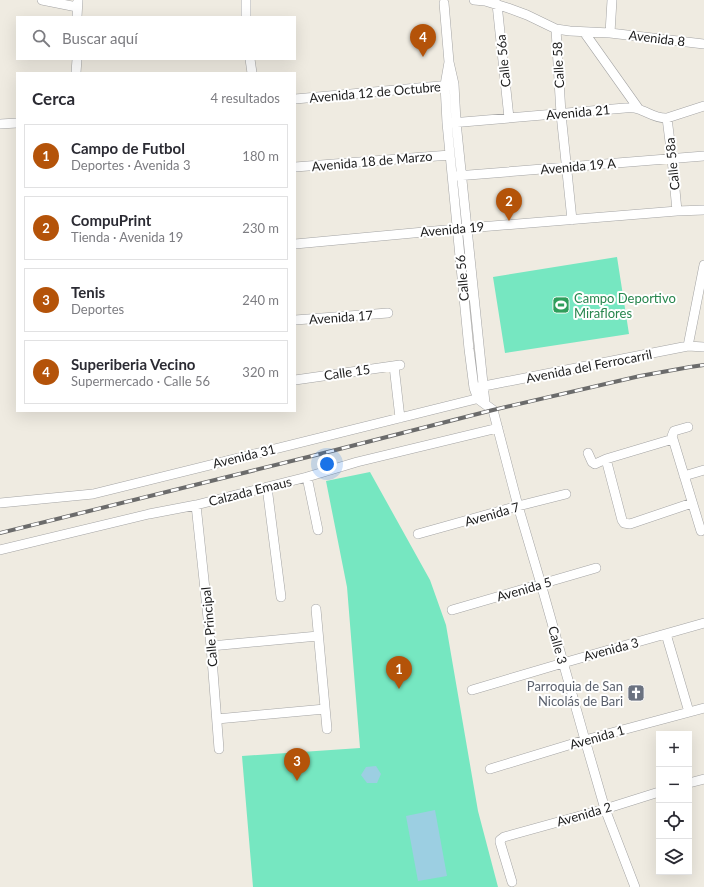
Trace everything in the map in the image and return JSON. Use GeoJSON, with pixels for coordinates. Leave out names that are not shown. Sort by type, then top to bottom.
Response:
{"type":"FeatureCollection","features":[{"type":"Feature","properties":{"kind":"street"},"geometry":{"type":"LineString","coordinates":[[42,0],[78,3],[77,16]]}},
{"type":"Feature","properties":{"kind":"street"},"geometry":{"type":"LineString","coordinates":[[246,0],[246,16]]}},
{"type":"Feature","properties":{"kind":"street","name":"Avenida 8"},"geometry":{"type":"LineString","coordinates":[[474,0],[497,4],[527,15],[556,29],[610,33],[704,44]]}},
{"type":"Feature","properties":{"kind":"street"},"geometry":{"type":"LineString","coordinates":[[610,33],[612,0]]}},
{"type":"Feature","properties":{"kind":"street","name":"Calle 56"},"geometry":{"type":"LineString","coordinates":[[441,1],[449,62],[452,123],[450,155],[469,349],[474,388],[483,400]]}},
{"type":"Feature","properties":{"kind":"street","name":"Calle 56a"},"geometry":{"type":"LineString","coordinates":[[497,4],[509,118]]}},
{"type":"Feature","properties":{"kind":"street","name":"Calle 58"},"geometry":{"type":"LineString","coordinates":[[556,29],[561,114],[572,220]]}},
{"type":"Feature","properties":{"kind":"street"},"geometry":{"type":"LineString","coordinates":[[584,32],[638,108]]}},
{"type":"Feature","properties":{"kind":"street"},"geometry":{"type":"LineString","coordinates":[[76,72],[77,60]]}},
{"type":"Feature","properties":{"kind":"street"},"geometry":{"type":"LineString","coordinates":[[250,60],[252,72]]}},
{"type":"Feature","properties":{"kind":"street","name":"Avenida 12 de Octubre"},"geometry":{"type":"LineString","coordinates":[[296,99],[450,85]]}},
{"type":"Feature","properties":{"kind":"street"},"geometry":{"type":"LineString","coordinates":[[667,118],[704,106]]}},
{"type":"Feature","properties":{"kind":"street","name":"Avenida 21"},"geometry":{"type":"LineString","coordinates":[[452,123],[625,108],[638,108],[656,117],[667,118]]}},
{"type":"Feature","properties":{"kind":"street","name":"Calle 58a"},"geometry":{"type":"LineString","coordinates":[[667,118],[677,211]]}},
{"type":"Feature","properties":{"kind":"street"},"geometry":{"type":"LineString","coordinates":[[0,124],[16,123]]}},
{"type":"Feature","properties":{"kind":"street","name":"Calle 56"},"geometry":{"type":"LineString","coordinates":[[452,123],[462,176],[484,386],[483,400]]}},
{"type":"Feature","properties":{"kind":"street","name":"Avenida 18 de Marzo"},"geometry":{"type":"LineString","coordinates":[[296,167],[450,155]]}},
{"type":"Feature","properties":{"kind":"street","name":"Avenida 19 A"},"geometry":{"type":"LineString","coordinates":[[452,177],[704,156]]}},
{"type":"Feature","properties":{"kind":"street","name":"Avenida 19"},"geometry":{"type":"LineString","coordinates":[[296,244],[467,228],[704,210]]}},
{"type":"Feature","properties":{"kind":"street"},"geometry":{"type":"LineString","coordinates":[[688,346],[704,265]]}},
{"type":"Feature","properties":{"kind":"street","name":"Avenida 17"},"geometry":{"type":"LineString","coordinates":[[296,320],[388,313]]}},
{"type":"Feature","properties":{"kind":"street","name":"Avenida del Ferrocarril"},"geometry":{"type":"LineString","coordinates":[[474,388],[688,346],[704,347]]}},
{"type":"Feature","properties":{"kind":"street","name":"Calle 15"},"geometry":{"type":"LineString","coordinates":[[296,380],[397,365],[400,418]]}},
{"type":"Feature","properties":{"kind":"street","name":"Avenida 31"},"geometry":{"type":"LineString","coordinates":[[0,504],[93,494],[400,418],[483,400]]}},
{"type":"Feature","properties":{"kind":"street","name":"Calle 3"},"geometry":{"type":"LineString","coordinates":[[483,400],[494,410],[518,506],[585,740],[606,809],[635,887]]}},
{"type":"Feature","properties":{"kind":"street"},"geometry":{"type":"LineString","coordinates":[[688,427],[674,431],[672,436],[701,531]]}},
{"type":"Feature","properties":{"kind":"street","name":"Calzada Emaus"},"geometry":{"type":"LineString","coordinates":[[0,550],[149,514],[196,505],[307,477],[357,462],[498,428]]}},
{"type":"Feature","properties":{"kind":"street"},"geometry":{"type":"LineString","coordinates":[[588,453],[592,462],[595,464],[606,459],[673,439]]}},
{"type":"Feature","properties":{"kind":"street"},"geometry":{"type":"LineString","coordinates":[[606,459],[624,523],[630,524],[692,503]]}},
{"type":"Feature","properties":{"kind":"street"},"geometry":{"type":"LineString","coordinates":[[684,476],[704,470]]}},
{"type":"Feature","properties":{"kind":"street"},"geometry":{"type":"LineString","coordinates":[[307,477],[318,530]]}},
{"type":"Feature","properties":{"kind":"street"},"geometry":{"type":"LineString","coordinates":[[267,487],[281,597]]}},
{"type":"Feature","properties":{"kind":"street","name":"Avenida 7"},"geometry":{"type":"LineString","coordinates":[[418,534],[566,494]]}},
{"type":"Feature","properties":{"kind":"street","name":"Calle Principal"},"geometry":{"type":"LineString","coordinates":[[196,505],[211,646],[219,750]]}},
{"type":"Feature","properties":{"kind":"street","name":"Avenida 5"},"geometry":{"type":"LineString","coordinates":[[452,610],[596,568]]}},
{"type":"Feature","properties":{"kind":"street"},"geometry":{"type":"LineString","coordinates":[[316,609],[327,729]]}},
{"type":"Feature","properties":{"kind":"street","name":"Avenida 3"},"geometry":{"type":"LineString","coordinates":[[472,690],[704,623]]}},
{"type":"Feature","properties":{"kind":"street"},"geometry":{"type":"LineString","coordinates":[[666,634],[690,712]]}},
{"type":"Feature","properties":{"kind":"street"},"geometry":{"type":"LineString","coordinates":[[211,646],[318,636]]}},
{"type":"Feature","properties":{"kind":"street","name":"Avenida 1"},"geometry":{"type":"LineString","coordinates":[[490,769],[585,740],[704,708]]}},
{"type":"Feature","properties":{"kind":"street"},"geometry":{"type":"LineString","coordinates":[[216,719],[325,709]]}},
{"type":"Feature","properties":{"kind":"street"},"geometry":{"type":"LineString","coordinates":[[692,782],[704,779]]}},
{"type":"Feature","properties":{"kind":"street","name":"Avenida 2"},"geometry":{"type":"LineString","coordinates":[[512,882],[500,842],[502,838],[508,835],[606,809],[656,793]]}},
{"type":"Feature","properties":{"kind":"green space","name":"Campo Deportivo Miraflores"},"geometry":{"type":"Polygon","coordinates":[[[617,257],[629,334],[505,353],[493,277],[617,257]]]}},
{"type":"Feature","properties":{"kind":"green space"},"geometry":{"type":"Polygon","coordinates":[[[370,472],[430,580],[446,625],[478,811],[498,887],[253,887],[242,756],[360,748],[347,587],[326,481],[370,472]]]}},
{"type":"Feature","properties":{"kind":"water"},"geometry":{"type":"Polygon","coordinates":[[[376,766],[381,774],[377,783],[367,783],[361,775],[366,767],[376,766]]]}},
{"type":"Feature","properties":{"kind":"water"},"geometry":{"type":"Polygon","coordinates":[[[435,810],[447,876],[418,881],[406,816],[435,810]]]}},
{"type":"Feature","properties":{"kind":"railway"},"geometry":{"type":"LineString","coordinates":[[0,533],[493,410],[640,376],[704,365]]}},
{"type":"Feature","properties":{"kind":"place","name":"Superiberia Vecino"},"geometry":{"type":"Point","coordinates":[423,57]}},
{"type":"Feature","properties":{"kind":"place","name":"CompuPrint"},"geometry":{"type":"Point","coordinates":[509,221]}},
{"type":"Feature","properties":{"kind":"place","name":"Campo Deportivo Miraflores"},"geometry":{"type":"Point","coordinates":[561,305]}},
{"type":"Feature","properties":{"kind":"place","name":"Campo de Futbol"},"geometry":{"type":"Point","coordinates":[399,689]}},
{"type":"Feature","properties":{"kind":"place","name":"Parroquia de San Nicolás de Bari"},"geometry":{"type":"Point","coordinates":[636,693]}},
{"type":"Feature","properties":{"kind":"place","name":"Tenis"},"geometry":{"type":"Point","coordinates":[297,781]}}]}
